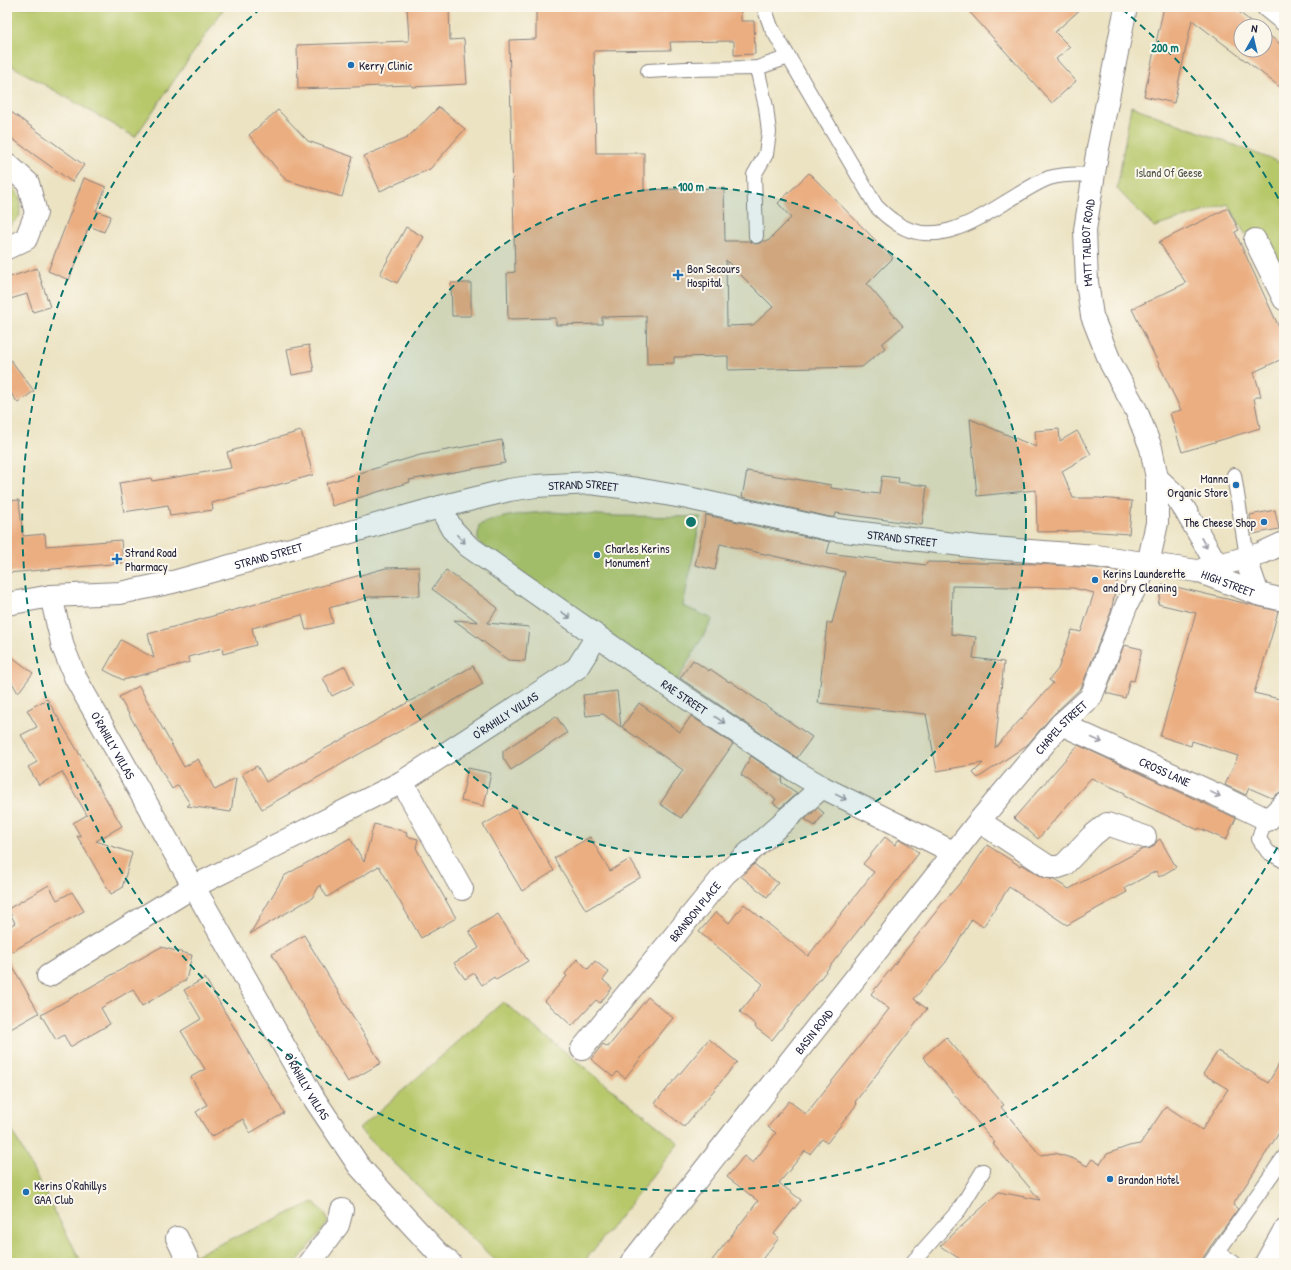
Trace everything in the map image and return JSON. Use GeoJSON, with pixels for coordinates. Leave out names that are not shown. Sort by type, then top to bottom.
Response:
{"type":"FeatureCollection","features":[{"type":"Feature","properties":{"kind":"street","name":"MATT TALBOT ROAD"},"geometry":{"type":"LineString","coordinates":[[1126,7],[1105,112],[1086,230],[1087,282],[1092,316],[1111,364],[1142,423],[1151,448],[1157,478],[1157,523],[1144,573]]}},
{"type":"Feature","properties":{"kind":"street"},"geometry":{"type":"LineString","coordinates":[[1268,7],[1284,20]]}},
{"type":"Feature","properties":{"kind":"street"},"geometry":{"type":"LineString","coordinates":[[7,164],[28,182],[36,213],[26,239],[7,248]]}},
{"type":"Feature","properties":{"kind":"street"},"geometry":{"type":"LineString","coordinates":[[1255,240],[1284,299]]}},
{"type":"Feature","properties":{"kind":"street"},"geometry":{"type":"LineString","coordinates":[[1157,478],[1175,495],[1185,510],[1207,568],[1260,554],[1284,543]]}},
{"type":"Feature","properties":{"kind":"street","name":"STRAND STREET"},"geometry":{"type":"LineString","coordinates":[[7,604],[51,596],[120,593],[173,582],[440,506],[509,490],[536,486],[590,483],[688,498],[828,529],[979,547],[1096,556],[1144,573]]}},
{"type":"Feature","properties":{"kind":"street","name":"RAE STREET"},"geometry":{"type":"LineString","coordinates":[[440,506],[452,529],[468,546],[788,767],[822,787],[953,852]]}},
{"type":"Feature","properties":{"kind":"street"},"geometry":{"type":"LineString","coordinates":[[1247,557],[1258,594]]}},
{"type":"Feature","properties":{"kind":"street","name":"HIGH STREET"},"geometry":{"type":"LineString","coordinates":[[1144,573],[1207,568],[1258,594],[1284,600]]}},
{"type":"Feature","properties":{"kind":"street","name":"CHAPEL STREET"},"geometry":{"type":"LineString","coordinates":[[997,799],[1061,724],[1091,697],[1127,604],[1144,573]]}},
{"type":"Feature","properties":{"kind":"street","name":"O'RAHILLY VILLAS"},"geometry":{"type":"LineString","coordinates":[[51,596],[63,647],[76,679],[193,888],[313,1097],[359,1166],[439,1254],[450,1263]]}},
{"type":"Feature","properties":{"kind":"street","name":"O'RAHILLY VILLAS"},"geometry":{"type":"LineString","coordinates":[[48,976],[193,888],[402,782],[577,668],[597,636]]}},
{"type":"Feature","properties":{"kind":"street","name":"CROSS LANE"},"geometry":{"type":"LineString","coordinates":[[1061,724],[1266,819]]}},
{"type":"Feature","properties":{"kind":"street"},"geometry":{"type":"LineString","coordinates":[[402,782],[462,889]]}},
{"type":"Feature","properties":{"kind":"street","name":"BRANDON PLACE"},"geometry":{"type":"LineString","coordinates":[[582,1049],[725,874],[822,787]]}},
{"type":"Feature","properties":{"kind":"street","name":"BASIN ROAD"},"geometry":{"type":"LineString","coordinates":[[631,1263],[953,852],[997,799]]}},
{"type":"Feature","properties":{"kind":"street"},"geometry":{"type":"LineString","coordinates":[[1266,819],[1284,804]]}},
{"type":"Feature","properties":{"kind":"street"},"geometry":{"type":"LineString","coordinates":[[979,821],[1049,866],[1058,867],[1064,865],[1092,836],[1107,824],[1145,837]]}},
{"type":"Feature","properties":{"kind":"street"},"geometry":{"type":"LineString","coordinates":[[310,1263],[338,1225],[342,1210]]}},
{"type":"Feature","properties":{"kind":"street"},"geometry":{"type":"LineString","coordinates":[[1266,1263],[1283,1235]]}},
{"type":"Feature","properties":{"kind":"street"},"geometry":{"type":"LineString","coordinates":[[177,1238],[189,1263]]}},
{"type":"Feature","properties":{"kind":"lane"},"geometry":{"type":"LineString","coordinates":[[764,7],[771,27],[876,206],[892,221],[912,231],[926,234],[948,232],[963,226],[1030,187],[1049,178],[1074,175],[1094,175]]}},
{"type":"Feature","properties":{"kind":"lane"},"geometry":{"type":"LineString","coordinates":[[648,71],[757,68],[789,57]]}},
{"type":"Feature","properties":{"kind":"lane"},"geometry":{"type":"LineString","coordinates":[[756,236],[754,175],[766,154],[769,132],[766,107],[757,68]]}},
{"type":"Feature","properties":{"kind":"lane"},"geometry":{"type":"LineString","coordinates":[[1234,475],[1247,557]]}},
{"type":"Feature","properties":{"kind":"lane"},"geometry":{"type":"LineString","coordinates":[[1266,819],[1259,839],[1268,852],[1284,861]]}},
{"type":"Feature","properties":{"kind":"lane"},"geometry":{"type":"LineString","coordinates":[[1234,1263],[1214,1258],[1284,1157]]}},
{"type":"Feature","properties":{"kind":"lane"},"geometry":{"type":"LineString","coordinates":[[912,1263],[959,1210],[983,1171]]}},
{"type":"Feature","properties":{"kind":"green space"},"geometry":{"type":"Polygon","coordinates":[[[7,7],[225,7],[135,137],[7,63],[7,7]]]}},
{"type":"Feature","properties":{"kind":"green space","name":"Island Of Geese"},"geometry":{"type":"Polygon","coordinates":[[[1131,106],[1284,164],[1284,287],[1256,232],[1245,234],[1228,204],[1154,227],[1117,189],[1131,106]]]}},
{"type":"Feature","properties":{"kind":"green space"},"geometry":{"type":"Polygon","coordinates":[[[7,178],[20,197],[20,216],[7,229],[7,178]]]}},
{"type":"Feature","properties":{"kind":"green space"},"geometry":{"type":"Polygon","coordinates":[[[551,512],[615,516],[701,517],[683,606],[713,619],[677,681],[478,542],[479,525],[506,517],[551,512]]]}},
{"type":"Feature","properties":{"kind":"green space"},"geometry":{"type":"Polygon","coordinates":[[[503,1002],[679,1143],[583,1263],[498,1263],[359,1129],[503,1002]]]}},
{"type":"Feature","properties":{"kind":"green space","name":"Kerins O'Rahillys GAA Club"},"geometry":{"type":"Polygon","coordinates":[[[7,1121],[82,1263],[7,1263],[7,1121]]]}},
{"type":"Feature","properties":{"kind":"green space"},"geometry":{"type":"Polygon","coordinates":[[[314,1202],[325,1214],[328,1223],[296,1263],[197,1263],[193,1256],[314,1202]]]}},
{"type":"Feature","properties":{"kind":"building"},"geometry":{"type":"Polygon","coordinates":[[[407,7],[449,7],[450,40],[464,39],[467,84],[412,87],[412,85],[298,89],[297,45],[409,41],[407,7]]]}},
{"type":"Feature","properties":{"kind":"building"},"geometry":{"type":"Polygon","coordinates":[[[536,7],[741,7],[741,21],[754,21],[755,54],[734,55],[734,41],[670,42],[671,50],[594,51],[596,153],[644,153],[644,190],[724,188],[725,241],[749,241],[756,244],[763,241],[768,241],[791,218],[778,203],[809,173],[893,258],[867,284],[903,326],[882,344],[885,348],[862,367],[728,370],[728,356],[674,357],[674,363],[647,364],[646,316],[602,317],[602,324],[556,325],[556,318],[508,319],[507,273],[515,272],[509,40],[536,39],[536,7]],[[726,260],[727,326],[753,325],[773,307],[726,260]]]}},
{"type":"Feature","properties":{"kind":"building"},"geometry":{"type":"Polygon","coordinates":[[[965,7],[1083,7],[1055,32],[1070,47],[1056,59],[1076,81],[1052,103],[965,7]]]}},
{"type":"Feature","properties":{"kind":"building"},"geometry":{"type":"Polygon","coordinates":[[[1164,7],[1232,7],[1246,18],[1233,18],[1233,51],[1192,20],[1174,103],[1144,96],[1164,7]]]}},
{"type":"Feature","properties":{"kind":"building"},"geometry":{"type":"Polygon","coordinates":[[[1273,38],[1284,47],[1284,90],[1242,58],[1273,58],[1273,38]]]}},
{"type":"Feature","properties":{"kind":"building"},"geometry":{"type":"Polygon","coordinates":[[[439,107],[465,129],[430,169],[380,191],[364,156],[407,138],[439,107]]]}},
{"type":"Feature","properties":{"kind":"building"},"geometry":{"type":"Polygon","coordinates":[[[7,109],[84,165],[72,182],[7,135],[7,109]]]}},
{"type":"Feature","properties":{"kind":"building"},"geometry":{"type":"Polygon","coordinates":[[[278,110],[308,141],[353,157],[342,197],[286,180],[249,135],[278,110]]]}},
{"type":"Feature","properties":{"kind":"building"},"geometry":{"type":"Polygon","coordinates":[[[84,178],[106,187],[96,211],[111,216],[104,232],[89,226],[69,280],[48,271],[84,178]]]}},
{"type":"Feature","properties":{"kind":"building"},"geometry":{"type":"Polygon","coordinates":[[[1228,208],[1239,230],[1235,232],[1284,338],[1284,358],[1254,372],[1261,396],[1254,398],[1260,428],[1182,452],[1170,413],[1181,410],[1132,309],[1186,283],[1159,242],[1228,208]]]}},
{"type":"Feature","properties":{"kind":"building"},"geometry":{"type":"Polygon","coordinates":[[[406,227],[424,237],[397,283],[380,274],[406,227]]]}},
{"type":"Feature","properties":{"kind":"building"},"geometry":{"type":"Polygon","coordinates":[[[37,268],[50,307],[33,312],[27,294],[7,300],[7,278],[37,268]]]}},
{"type":"Feature","properties":{"kind":"building"},"geometry":{"type":"Polygon","coordinates":[[[451,283],[471,283],[471,316],[452,316],[451,283]]]}},
{"type":"Feature","properties":{"kind":"building"},"geometry":{"type":"Polygon","coordinates":[[[309,345],[314,371],[292,375],[287,349],[309,345]]]}},
{"type":"Feature","properties":{"kind":"building"},"geometry":{"type":"Polygon","coordinates":[[[7,355],[34,391],[18,403],[7,388],[7,355]]]}},
{"type":"Feature","properties":{"kind":"building"},"geometry":{"type":"Polygon","coordinates":[[[970,419],[1036,447],[1035,431],[1059,429],[1060,441],[1077,431],[1091,454],[1062,471],[1073,498],[1099,498],[1132,501],[1129,534],[1086,531],[1037,532],[1036,490],[977,496],[970,419]]]}},
{"type":"Feature","properties":{"kind":"building"},"geometry":{"type":"Polygon","coordinates":[[[301,431],[313,475],[212,503],[213,510],[170,516],[168,505],[124,512],[119,483],[151,478],[152,481],[231,468],[227,452],[301,431]]]}},
{"type":"Feature","properties":{"kind":"building"},"geometry":{"type":"Polygon","coordinates":[[[502,440],[505,463],[409,480],[410,482],[332,506],[326,483],[420,455],[502,440]]]}},
{"type":"Feature","properties":{"kind":"building"},"geometry":{"type":"Polygon","coordinates":[[[747,471],[831,485],[831,488],[879,494],[882,476],[899,478],[898,482],[927,486],[922,525],[836,513],[835,517],[830,517],[742,497],[747,471]]]}},
{"type":"Feature","properties":{"kind":"building"},"geometry":{"type":"Polygon","coordinates":[[[19,500],[23,536],[45,534],[46,546],[121,540],[123,563],[7,573],[7,501],[19,500]]]}},
{"type":"Feature","properties":{"kind":"building","name":"The Cheese Shop"},"geometry":{"type":"Polygon","coordinates":[[[1275,510],[1279,529],[1253,534],[1250,515],[1275,510]]]}},
{"type":"Feature","properties":{"kind":"building"},"geometry":{"type":"Polygon","coordinates":[[[706,515],[830,542],[827,553],[926,565],[927,562],[1039,564],[1095,568],[1119,572],[1111,612],[1081,688],[1052,716],[1027,745],[978,778],[973,773],[983,763],[937,771],[926,714],[818,703],[827,623],[832,623],[845,572],[720,544],[715,570],[695,565],[706,515]],[[952,586],[951,634],[976,637],[973,658],[1004,662],[995,748],[1053,683],[1049,680],[1058,669],[1072,630],[1081,632],[1094,593],[1073,588],[952,586]]]}},
{"type":"Feature","properties":{"kind":"building"},"geometry":{"type":"Polygon","coordinates":[[[419,567],[420,596],[369,597],[329,608],[333,623],[306,630],[302,615],[252,628],[256,645],[223,654],[222,648],[188,657],[190,662],[123,680],[104,670],[121,640],[154,658],[148,634],[386,568],[419,567]]]}},
{"type":"Feature","properties":{"kind":"building"},"geometry":{"type":"Polygon","coordinates":[[[446,570],[498,608],[487,623],[529,627],[525,661],[508,660],[454,620],[478,622],[432,589],[446,570]]]}},
{"type":"Feature","properties":{"kind":"building"},"geometry":{"type":"Polygon","coordinates":[[[1163,584],[1278,611],[1254,693],[1284,700],[1284,792],[1280,792],[1272,798],[1249,788],[1246,795],[1225,785],[1238,756],[1192,741],[1191,746],[1160,736],[1196,613],[1158,604],[1163,584]]]}},
{"type":"Feature","properties":{"kind":"building"},"geometry":{"type":"Polygon","coordinates":[[[1124,645],[1142,649],[1134,681],[1130,680],[1125,698],[1106,693],[1124,645]]]}},
{"type":"Feature","properties":{"kind":"building"},"geometry":{"type":"Polygon","coordinates":[[[7,653],[33,673],[18,693],[7,674],[7,653]]]}},
{"type":"Feature","properties":{"kind":"building"},"geometry":{"type":"Polygon","coordinates":[[[693,660],[709,671],[710,669],[729,682],[730,681],[812,737],[797,758],[680,678],[693,660]]]}},
{"type":"Feature","properties":{"kind":"building"},"geometry":{"type":"Polygon","coordinates":[[[345,666],[354,685],[332,696],[323,678],[345,666]]]}},
{"type":"Feature","properties":{"kind":"building"},"geometry":{"type":"Polygon","coordinates":[[[473,666],[483,684],[262,809],[242,774],[257,766],[266,782],[473,666]]]}},
{"type":"Feature","properties":{"kind":"building"},"geometry":{"type":"Polygon","coordinates":[[[139,686],[184,767],[198,759],[215,790],[236,778],[231,812],[187,806],[190,804],[178,785],[172,789],[119,697],[139,686]]]}},
{"type":"Feature","properties":{"kind":"building"},"geometry":{"type":"Polygon","coordinates":[[[617,691],[621,727],[603,714],[586,716],[583,695],[617,691]]]}},
{"type":"Feature","properties":{"kind":"building"},"geometry":{"type":"Polygon","coordinates":[[[47,699],[122,826],[96,841],[132,853],[122,888],[111,894],[77,836],[81,837],[73,823],[87,815],[62,772],[39,785],[28,767],[37,762],[21,735],[37,727],[27,710],[47,699]]]}},
{"type":"Feature","properties":{"kind":"building"},"geometry":{"type":"Polygon","coordinates":[[[639,703],[680,732],[691,716],[733,744],[681,818],[660,804],[683,770],[622,727],[639,703]]]}},
{"type":"Feature","properties":{"kind":"building"},"geometry":{"type":"Polygon","coordinates":[[[556,716],[567,733],[511,770],[503,758],[503,751],[556,716]]]}},
{"type":"Feature","properties":{"kind":"building"},"geometry":{"type":"Polygon","coordinates":[[[1078,745],[1236,818],[1226,840],[1199,828],[1198,830],[1124,796],[1125,793],[1091,778],[1038,839],[1014,818],[1078,745]]]}},
{"type":"Feature","properties":{"kind":"building"},"geometry":{"type":"Polygon","coordinates":[[[751,756],[783,778],[781,782],[797,793],[780,808],[773,803],[776,799],[741,775],[751,756]]]}},
{"type":"Feature","properties":{"kind":"building"},"geometry":{"type":"Polygon","coordinates":[[[468,768],[491,773],[484,806],[461,801],[468,768]]]}},
{"type":"Feature","properties":{"kind":"building"},"geometry":{"type":"Polygon","coordinates":[[[515,806],[554,871],[522,891],[483,825],[515,806]]]}},
{"type":"Feature","properties":{"kind":"building"},"geometry":{"type":"Polygon","coordinates":[[[818,808],[824,813],[815,826],[805,819],[818,808]]]}},
{"type":"Feature","properties":{"kind":"building"},"geometry":{"type":"Polygon","coordinates":[[[374,824],[407,832],[406,836],[418,839],[416,848],[456,918],[421,938],[379,866],[327,897],[320,885],[312,898],[250,934],[284,876],[350,838],[364,862],[374,824]]]}},
{"type":"Feature","properties":{"kind":"building"},"geometry":{"type":"Polygon","coordinates":[[[590,837],[610,871],[630,859],[641,877],[586,910],[554,858],[590,837]]]}},
{"type":"Feature","properties":{"kind":"building"},"geometry":{"type":"Polygon","coordinates":[[[885,837],[895,845],[899,839],[919,853],[772,1040],[755,1027],[756,1025],[740,1012],[763,984],[699,932],[716,912],[729,923],[744,904],[808,956],[874,872],[863,864],[885,837]]]}},
{"type":"Feature","properties":{"kind":"building"},"geometry":{"type":"Polygon","coordinates":[[[1160,839],[1176,867],[1159,877],[1156,871],[1125,888],[1127,892],[1067,925],[1009,887],[983,927],[972,919],[946,962],[914,999],[927,1009],[855,1102],[857,1104],[827,1143],[822,1139],[810,1154],[805,1151],[779,1183],[801,1200],[774,1234],[779,1238],[759,1263],[710,1263],[758,1201],[727,1177],[744,1156],[753,1163],[776,1133],[768,1127],[789,1101],[806,1114],[889,1009],[871,994],[946,899],[967,875],[987,845],[1020,866],[1021,864],[1042,877],[1054,880],[1069,889],[1143,849],[1153,847],[1160,839]]]}},
{"type":"Feature","properties":{"kind":"building"},"geometry":{"type":"Polygon","coordinates":[[[754,864],[778,883],[767,897],[742,877],[754,864]]]}},
{"type":"Feature","properties":{"kind":"building"},"geometry":{"type":"Polygon","coordinates":[[[49,885],[57,900],[72,892],[84,911],[7,954],[7,928],[15,923],[8,909],[49,885]]]}},
{"type":"Feature","properties":{"kind":"building"},"geometry":{"type":"Polygon","coordinates":[[[498,914],[528,961],[496,980],[494,977],[482,985],[474,973],[465,979],[454,963],[479,948],[469,931],[498,914]]]}},
{"type":"Feature","properties":{"kind":"building"},"geometry":{"type":"Polygon","coordinates":[[[304,935],[381,1063],[348,1082],[272,954],[304,935]]]}},
{"type":"Feature","properties":{"kind":"building"},"geometry":{"type":"Polygon","coordinates":[[[161,947],[192,955],[186,980],[142,1006],[133,989],[101,1008],[110,1024],[70,1047],[64,1035],[56,1040],[41,1015],[161,947]]]}},
{"type":"Feature","properties":{"kind":"building"},"geometry":{"type":"Polygon","coordinates":[[[7,957],[39,1013],[7,1031],[7,957]]]}},
{"type":"Feature","properties":{"kind":"building"},"geometry":{"type":"Polygon","coordinates":[[[577,959],[588,969],[595,961],[609,972],[603,980],[612,988],[600,1003],[596,1000],[572,1026],[545,1001],[567,976],[565,974],[577,959]]]}},
{"type":"Feature","properties":{"kind":"building"},"geometry":{"type":"Polygon","coordinates":[[[205,978],[284,1113],[250,1133],[243,1119],[211,1137],[196,1112],[207,1105],[191,1077],[205,1069],[181,1031],[201,1019],[184,990],[205,978]]]}},
{"type":"Feature","properties":{"kind":"building"},"geometry":{"type":"Polygon","coordinates":[[[648,997],[673,1018],[625,1078],[617,1072],[613,1077],[591,1059],[603,1044],[608,1047],[648,997]]]}},
{"type":"Feature","properties":{"kind":"building","name":"Brandon Hotel"},"geometry":{"type":"Polygon","coordinates":[[[946,1037],[1004,1105],[1001,1107],[1040,1155],[1055,1153],[1074,1159],[1087,1166],[1092,1159],[1100,1164],[1107,1154],[1129,1146],[1140,1144],[1166,1106],[1202,1130],[1228,1089],[1203,1074],[1218,1051],[1268,1083],[1284,1056],[1284,1125],[1233,1205],[1238,1209],[1210,1247],[1203,1258],[1202,1263],[966,1263],[940,1246],[999,1192],[1040,1200],[993,1144],[995,1143],[923,1057],[946,1037]]]}},
{"type":"Feature","properties":{"kind":"building"},"geometry":{"type":"Polygon","coordinates":[[[709,1039],[737,1062],[684,1127],[655,1103],[709,1039]]]}},
{"type":"Feature","properties":{"kind":"place","name":"Kerry Clinic"},"geometry":{"type":"Point","coordinates":[351,65]}},
{"type":"Feature","properties":{"kind":"place","name":"Bon Secours Hospital"},"geometry":{"type":"Point","coordinates":[678,275]}},
{"type":"Feature","properties":{"kind":"place","name":"Manna Organic Store"},"geometry":{"type":"Point","coordinates":[1236,485]}},
{"type":"Feature","properties":{"kind":"place","name":"The Cheese Shop"},"geometry":{"type":"Point","coordinates":[1264,522]}},
{"type":"Feature","properties":{"kind":"place","name":"Charles Kerins Monument"},"geometry":{"type":"Point","coordinates":[597,555]}},
{"type":"Feature","properties":{"kind":"place","name":"Strand Road Pharmacy"},"geometry":{"type":"Point","coordinates":[117,559]}},
{"type":"Feature","properties":{"kind":"place","name":"Kerins Launderette and Dry Cleaning"},"geometry":{"type":"Point","coordinates":[1095,580]}},
{"type":"Feature","properties":{"kind":"place","name":"Brandon Hotel"},"geometry":{"type":"Point","coordinates":[1110,1179]}},
{"type":"Feature","properties":{"kind":"place","name":"Kerins O'Rahillys GAA Club"},"geometry":{"type":"Point","coordinates":[26,1192]}}]}
